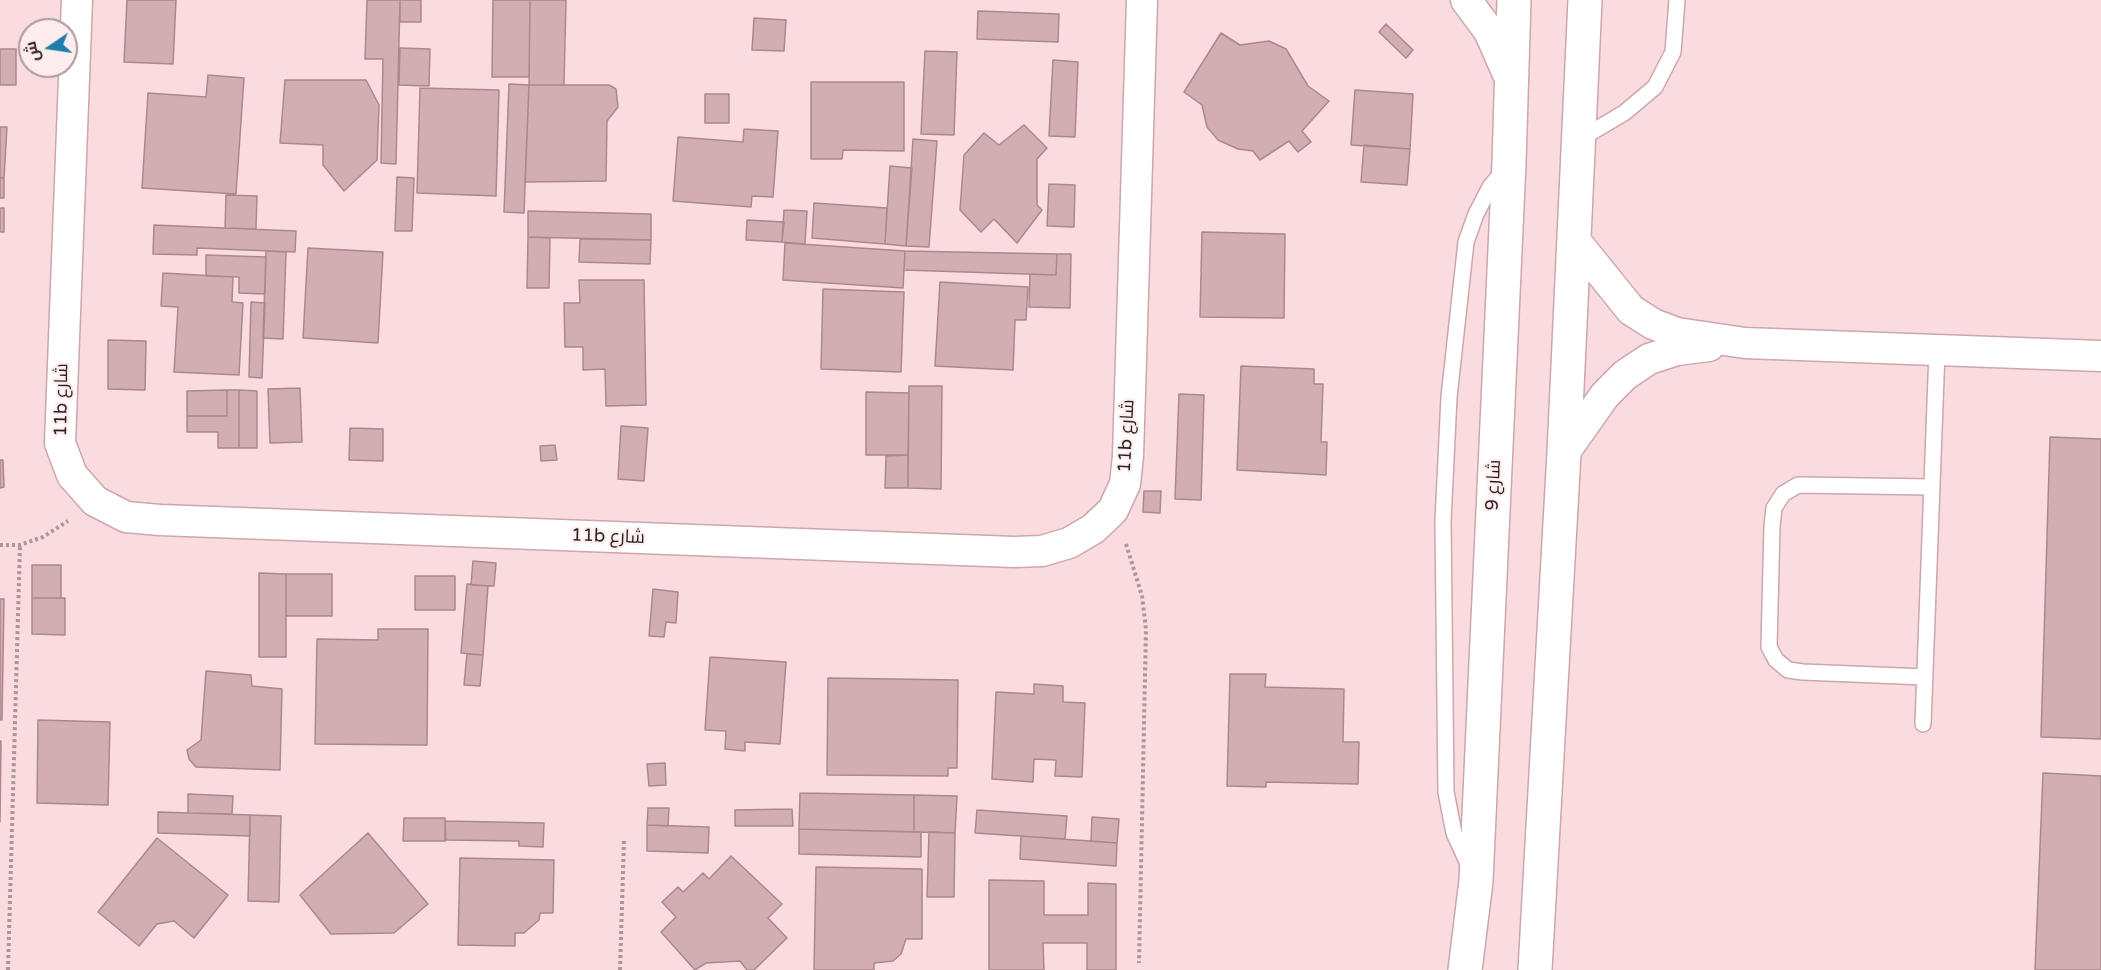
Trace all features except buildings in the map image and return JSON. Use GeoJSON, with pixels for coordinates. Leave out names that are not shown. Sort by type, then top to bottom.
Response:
{"type":"FeatureCollection","features":[{"type":"Feature","properties":{"kind":"street","name":"11b شارع"},"geometry":{"type":"LineString","coordinates":[[77,0],[60,442],[72,475],[95,501],[126,517],[160,520],[1014,552],[1042,550],[1069,543],[1094,529],[1113,510],[1125,484],[1128,456],[1142,0]]}},
{"type":"Feature","properties":{"kind":"street"},"geometry":{"type":"LineString","coordinates":[[1466,0],[1489,31],[1511,81]]}},
{"type":"Feature","properties":{"kind":"street","name":"شارع 9"},"geometry":{"type":"LineString","coordinates":[[1465,970],[1476,881],[1509,163],[1514,0]]}},
{"type":"Feature","properties":{"kind":"street"},"geometry":{"type":"LineString","coordinates":[[1535,970],[1564,453],[1585,0]]}},
{"type":"Feature","properties":{"kind":"street"},"geometry":{"type":"LineString","coordinates":[[1573,238],[1626,304],[1653,324],[1677,333],[1745,343],[2101,356]]}},
{"type":"Feature","properties":{"kind":"street"},"geometry":{"type":"LineString","coordinates":[[1564,453],[1605,395],[1625,375],[1649,359],[1677,350],[1745,343]]}},
{"type":"Feature","properties":{"kind":"lane"},"geometry":{"type":"LineString","coordinates":[[1577,141],[1624,113],[1655,87],[1672,52],[1677,0]]}},
{"type":"Feature","properties":{"kind":"lane"},"geometry":{"type":"LineString","coordinates":[[1476,881],[1454,833],[1446,792],[1443,521],[1450,385],[1466,242],[1490,187],[1509,163]]}},
{"type":"Feature","properties":{"kind":"lane"},"geometry":{"type":"LineString","coordinates":[[1923,724],[1937,351]]}},
{"type":"Feature","properties":{"kind":"lane"},"geometry":{"type":"LineString","coordinates":[[1925,677],[1803,672],[1788,670],[1776,660],[1769,647],[1772,526],[1774,508],[1783,494],[1798,485],[1932,487]]}},
{"type":"Feature","properties":{"kind":"path"},"geometry":{"type":"LineString","coordinates":[[0,545],[20,545],[43,537],[95,501]]}},
{"type":"Feature","properties":{"kind":"path"},"geometry":{"type":"LineString","coordinates":[[1113,510],[1134,563],[1146,628],[1139,963]]}},
{"type":"Feature","properties":{"kind":"path"},"geometry":{"type":"LineString","coordinates":[[8,970],[20,545]]}},
{"type":"Feature","properties":{"kind":"path"},"geometry":{"type":"LineString","coordinates":[[620,970],[624,840]]}}]}
